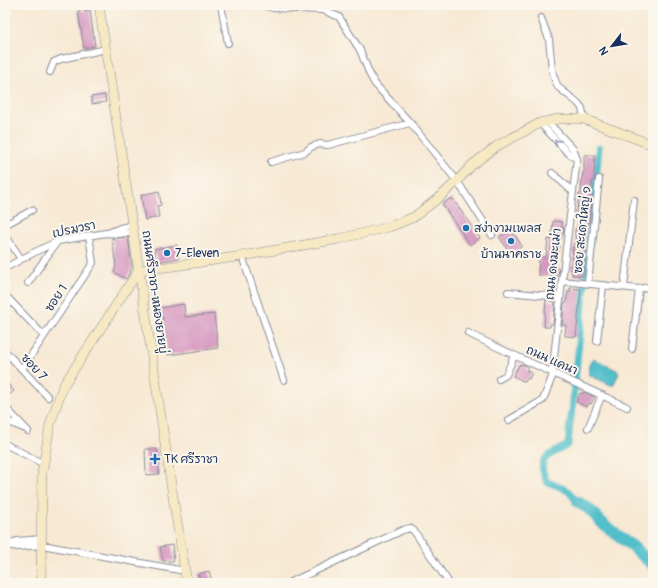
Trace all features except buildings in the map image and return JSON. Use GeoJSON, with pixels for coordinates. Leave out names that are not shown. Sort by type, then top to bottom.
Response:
{"type":"FeatureCollection","features":[{"type":"Feature","properties":{"kind":"street","name":"ถนนศรีราชา-หนองยายบู่"},"geometry":{"type":"LineString","coordinates":[[99,5],[187,583]]}},
{"type":"Feature","properties":{"kind":"street"},"geometry":{"type":"LineString","coordinates":[[221,5],[228,43]]}},
{"type":"Feature","properties":{"kind":"street"},"geometry":{"type":"LineString","coordinates":[[262,5],[273,8],[323,10],[339,17],[360,50],[375,84],[410,123],[457,181],[492,234]]}},
{"type":"Feature","properties":{"kind":"street"},"geometry":{"type":"LineString","coordinates":[[541,18],[549,40],[552,70],[555,80],[558,87],[582,108],[584,119]]}},
{"type":"Feature","properties":{"kind":"street"},"geometry":{"type":"LineString","coordinates":[[50,72],[54,62],[61,59],[106,50]]}},
{"type":"Feature","properties":{"kind":"street"},"geometry":{"type":"LineString","coordinates":[[41,583],[42,474],[50,425],[63,386],[139,270],[242,256],[338,239],[389,227],[414,217],[441,196],[472,165],[497,146],[543,122],[584,119],[653,145]]}},
{"type":"Feature","properties":{"kind":"street","name":"ถนน ดงมะเม่า"},"geometry":{"type":"LineString","coordinates":[[509,420],[543,400],[553,372],[560,297],[577,159],[568,153],[543,122]]}},
{"type":"Feature","properties":{"kind":"street"},"geometry":{"type":"LineString","coordinates":[[271,162],[305,152],[320,144],[328,145],[410,123]]}},
{"type":"Feature","properties":{"kind":"street"},"geometry":{"type":"LineString","coordinates":[[552,173],[572,191]]}},
{"type":"Feature","properties":{"kind":"street","name":"ซอย สะเดาใหญ่ ๑"},"geometry":{"type":"LineString","coordinates":[[588,283],[599,179]]}},
{"type":"Feature","properties":{"kind":"street"},"geometry":{"type":"LineString","coordinates":[[624,287],[634,200]]}},
{"type":"Feature","properties":{"kind":"street"},"geometry":{"type":"LineString","coordinates":[[5,226],[32,210]]}},
{"type":"Feature","properties":{"kind":"street","name":"เปรมวรา"},"geometry":{"type":"LineString","coordinates":[[5,268],[58,241],[106,233],[120,228],[133,228]]}},
{"type":"Feature","properties":{"kind":"street"},"geometry":{"type":"LineString","coordinates":[[5,235],[21,259]]}},
{"type":"Feature","properties":{"kind":"street","name":"ซอย 1"},"geometry":{"type":"LineString","coordinates":[[22,369],[93,262],[89,236]]}},
{"type":"Feature","properties":{"kind":"street"},"geometry":{"type":"LineString","coordinates":[[28,283],[58,241]]}},
{"type":"Feature","properties":{"kind":"street"},"geometry":{"type":"LineString","coordinates":[[242,256],[284,380]]}},
{"type":"Feature","properties":{"kind":"street"},"geometry":{"type":"LineString","coordinates":[[562,280],[639,289],[653,286]]}},
{"type":"Feature","properties":{"kind":"street"},"geometry":{"type":"LineString","coordinates":[[597,341],[603,285]]}},
{"type":"Feature","properties":{"kind":"street"},"geometry":{"type":"LineString","coordinates":[[632,349],[639,289]]}},
{"type":"Feature","properties":{"kind":"street"},"geometry":{"type":"LineString","coordinates":[[508,292],[560,297]]}},
{"type":"Feature","properties":{"kind":"street"},"geometry":{"type":"LineString","coordinates":[[5,295],[44,336]]}},
{"type":"Feature","properties":{"kind":"street","name":"ถนน แคนา"},"geometry":{"type":"LineString","coordinates":[[468,333],[514,356],[553,372],[627,407]]}},
{"type":"Feature","properties":{"kind":"street","name":"ซอย 7"},"geometry":{"type":"LineString","coordinates":[[5,351],[48,397]]}},
{"type":"Feature","properties":{"kind":"street"},"geometry":{"type":"LineString","coordinates":[[500,379],[506,375],[514,356]]}},
{"type":"Feature","properties":{"kind":"street"},"geometry":{"type":"LineString","coordinates":[[588,428],[602,395]]}},
{"type":"Feature","properties":{"kind":"street"},"geometry":{"type":"LineString","coordinates":[[5,407],[28,431],[5,420]]}},
{"type":"Feature","properties":{"kind":"street"},"geometry":{"type":"LineString","coordinates":[[5,444],[44,464]]}},
{"type":"Feature","properties":{"kind":"street"},"geometry":{"type":"LineString","coordinates":[[289,583],[410,528],[414,531],[449,583]]}},
{"type":"Feature","properties":{"kind":"street"},"geometry":{"type":"LineString","coordinates":[[42,542],[185,571]]}},
{"type":"Feature","properties":{"kind":"water"},"geometry":{"type":"Polygon","coordinates":[[[595,359],[618,371],[619,373],[613,386],[589,375],[592,360],[595,359]]]}},
{"type":"Feature","properties":{"kind":"waterway"},"geometry":{"type":"LineString","coordinates":[[578,502],[567,490],[547,482],[543,474],[542,467],[546,458],[568,445],[599,148]]}},
{"type":"Feature","properties":{"kind":"waterway"},"geometry":{"type":"LineString","coordinates":[[578,502],[589,509],[603,524],[633,547],[653,565]]}},
{"type":"Feature","properties":{"kind":"place","name":"สง่างามเพลส"},"geometry":{"type":"Point","coordinates":[466,228]}},
{"type":"Feature","properties":{"kind":"place","name":"บ้านนาคราช"},"geometry":{"type":"Point","coordinates":[511,241]}},
{"type":"Feature","properties":{"kind":"place","name":"7-Eleven"},"geometry":{"type":"Point","coordinates":[167,253]}},
{"type":"Feature","properties":{"kind":"place","name":"TK ศรีราชา"},"geometry":{"type":"Point","coordinates":[155,459]}}]}
